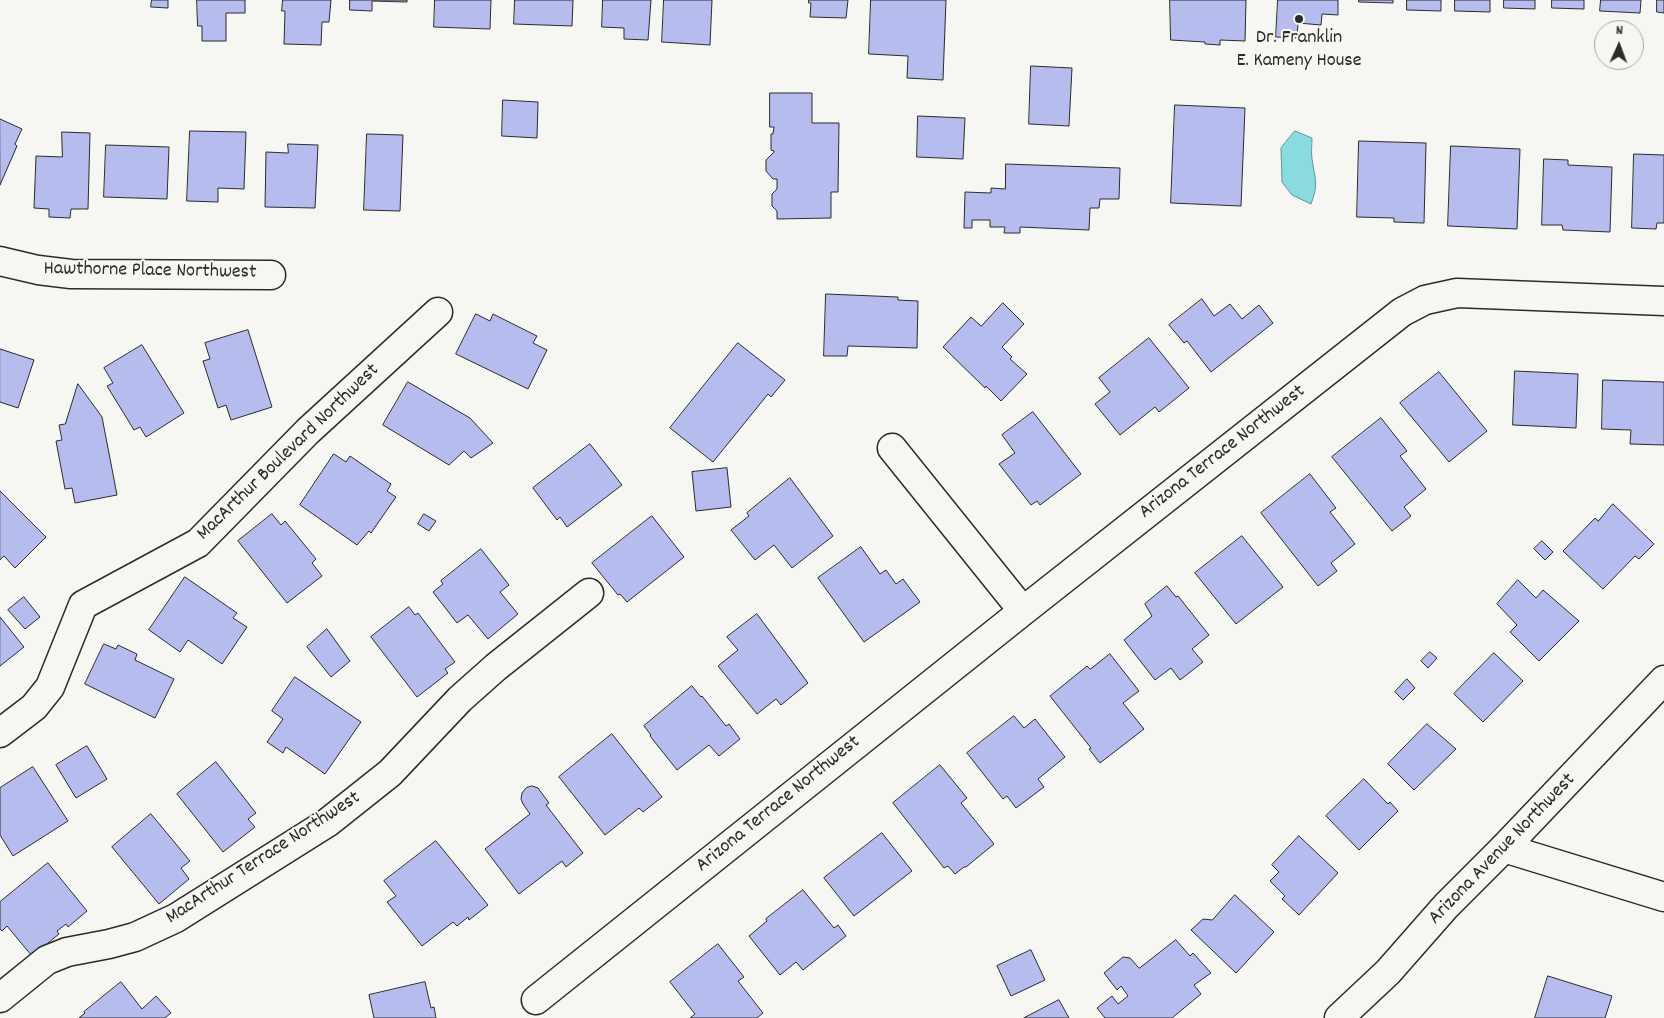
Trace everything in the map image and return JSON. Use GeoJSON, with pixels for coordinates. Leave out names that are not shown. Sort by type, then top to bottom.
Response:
{"type":"FeatureCollection","features":[{"type":"Feature","properties":{"kind":"street","name":"Hawthorne Place Northwest"},"geometry":{"type":"LineString","coordinates":[[0,261],[38,270],[71,274],[271,275]]}},
{"type":"Feature","properties":{"kind":"street","name":"Arizona Terrace Northwest"},"geometry":{"type":"LineString","coordinates":[[536,1000],[1023,611],[1402,312],[1425,300],[1457,293],[1472,292],[1664,301]]}},
{"type":"Feature","properties":{"kind":"street","name":"MacArthur Boulevard Northwest"},"geometry":{"type":"LineString","coordinates":[[0,733],[34,706],[50,687],[83,605],[198,543],[308,431],[438,312]]}},
{"type":"Feature","properties":{"kind":"street"},"geometry":{"type":"LineString","coordinates":[[892,448],[1023,611]]}},
{"type":"Feature","properties":{"kind":"street","name":"MacArthur Terrace Northwest"},"geometry":{"type":"LineString","coordinates":[[0,998],[47,960],[66,952],[135,937],[176,918],[327,823],[390,773],[460,699],[496,667],[589,593]]}},
{"type":"Feature","properties":{"kind":"street","name":"Arizona Avenue Northwest"},"geometry":{"type":"LineString","coordinates":[[1339,1018],[1388,972],[1446,906],[1664,680]]}},
{"type":"Feature","properties":{"kind":"street"},"geometry":{"type":"LineString","coordinates":[[1504,848],[1664,897]]}},
{"type":"Feature","properties":{"kind":"water"},"geometry":{"type":"Polygon","coordinates":[[[1295,131],[1312,138],[1312,157],[1316,186],[1311,204],[1292,195],[1282,182],[1281,148],[1295,131]]]}},
{"type":"Feature","properties":{"kind":"building"},"geometry":{"type":"Polygon","coordinates":[[[152,0],[168,0],[168,8],[151,7],[152,0]]]}},
{"type":"Feature","properties":{"kind":"building"},"geometry":{"type":"Polygon","coordinates":[[[197,0],[245,0],[245,13],[226,13],[226,41],[202,41],[202,26],[198,26],[197,0]]]}},
{"type":"Feature","properties":{"kind":"building"},"geometry":{"type":"Polygon","coordinates":[[[283,0],[331,0],[329,22],[322,22],[321,45],[284,44],[285,11],[282,11],[283,0]]]}},
{"type":"Feature","properties":{"kind":"building"},"geometry":{"type":"Polygon","coordinates":[[[350,0],[407,0],[407,2],[372,1],[372,11],[350,10],[350,0]]]}},
{"type":"Feature","properties":{"kind":"building"},"geometry":{"type":"Polygon","coordinates":[[[435,0],[491,0],[490,29],[434,27],[435,0]]]}},
{"type":"Feature","properties":{"kind":"building"},"geometry":{"type":"Polygon","coordinates":[[[515,0],[573,0],[572,26],[514,24],[515,0]]]}},
{"type":"Feature","properties":{"kind":"building"},"geometry":{"type":"Polygon","coordinates":[[[603,0],[651,0],[648,40],[624,39],[624,28],[602,27],[603,0]]]}},
{"type":"Feature","properties":{"kind":"building"},"geometry":{"type":"Polygon","coordinates":[[[664,0],[712,0],[710,45],[662,42],[664,0]]]}},
{"type":"Feature","properties":{"kind":"building"},"geometry":{"type":"Polygon","coordinates":[[[809,0],[848,0],[846,18],[810,17],[811,3],[809,3],[809,0]]]}},
{"type":"Feature","properties":{"kind":"building"},"geometry":{"type":"Polygon","coordinates":[[[871,0],[946,0],[943,80],[907,78],[908,56],[869,54],[871,0]]]}},
{"type":"Feature","properties":{"kind":"building"},"geometry":{"type":"Polygon","coordinates":[[[1170,0],[1246,0],[1245,41],[1220,40],[1220,45],[1171,40],[1170,0]]]}},
{"type":"Feature","properties":{"kind":"building","name":"Dr. Franklin E. Kameny House"},"geometry":{"type":"Polygon","coordinates":[[[1278,0],[1338,0],[1338,15],[1322,14],[1321,25],[1298,23],[1297,38],[1276,37],[1278,0]]]}},
{"type":"Feature","properties":{"kind":"building"},"geometry":{"type":"Polygon","coordinates":[[[1359,0],[1393,0],[1393,3],[1359,2],[1359,0]]]}},
{"type":"Feature","properties":{"kind":"building"},"geometry":{"type":"Polygon","coordinates":[[[1407,0],[1441,0],[1441,11],[1407,10],[1407,0]]]}},
{"type":"Feature","properties":{"kind":"building"},"geometry":{"type":"Polygon","coordinates":[[[1455,0],[1490,0],[1490,12],[1455,11],[1455,0]]]}},
{"type":"Feature","properties":{"kind":"building"},"geometry":{"type":"Polygon","coordinates":[[[1504,0],[1535,0],[1535,9],[1504,8],[1504,0]]]}},
{"type":"Feature","properties":{"kind":"building"},"geometry":{"type":"Polygon","coordinates":[[[1552,0],[1584,0],[1584,9],[1552,8],[1552,0]]]}},
{"type":"Feature","properties":{"kind":"building"},"geometry":{"type":"Polygon","coordinates":[[[1601,0],[1641,0],[1640,13],[1600,11],[1601,0]]]}},
{"type":"Feature","properties":{"kind":"building"},"geometry":{"type":"Polygon","coordinates":[[[1657,0],[1664,0],[1664,13],[1657,12],[1657,0]]]}},
{"type":"Feature","properties":{"kind":"building"},"geometry":{"type":"Polygon","coordinates":[[[1031,66],[1072,68],[1069,126],[1029,124],[1031,66]]]}},
{"type":"Feature","properties":{"kind":"building"},"geometry":{"type":"Polygon","coordinates":[[[770,93],[812,93],[812,123],[839,123],[838,192],[831,192],[831,218],[777,219],[777,211],[772,206],[772,194],[777,189],[777,179],[773,179],[766,171],[766,160],[774,152],[771,150],[771,134],[773,134],[774,127],[770,127],[770,93]]]}},
{"type":"Feature","properties":{"kind":"building"},"geometry":{"type":"Polygon","coordinates":[[[503,100],[538,102],[537,138],[502,136],[503,100]]]}},
{"type":"Feature","properties":{"kind":"building"},"geometry":{"type":"Polygon","coordinates":[[[1175,105],[1245,108],[1241,206],[1171,203],[1175,105]]]}},
{"type":"Feature","properties":{"kind":"building"},"geometry":{"type":"Polygon","coordinates":[[[918,116],[965,118],[963,159],[917,157],[918,116]]]}},
{"type":"Feature","properties":{"kind":"building"},"geometry":{"type":"Polygon","coordinates":[[[0,119],[22,129],[15,144],[17,146],[0,185],[0,119]]]}},
{"type":"Feature","properties":{"kind":"building"},"geometry":{"type":"Polygon","coordinates":[[[190,131],[246,132],[244,189],[218,188],[218,202],[187,201],[190,131]]]}},
{"type":"Feature","properties":{"kind":"building"},"geometry":{"type":"Polygon","coordinates":[[[62,132],[90,133],[88,209],[71,209],[70,218],[49,217],[49,209],[34,208],[36,156],[62,157],[62,132]]]}},
{"type":"Feature","properties":{"kind":"building"},"geometry":{"type":"Polygon","coordinates":[[[367,134],[403,135],[400,211],[364,210],[367,134]]]}},
{"type":"Feature","properties":{"kind":"building"},"geometry":{"type":"Polygon","coordinates":[[[1359,141],[1426,143],[1424,223],[1394,222],[1394,218],[1357,217],[1359,141]]]}},
{"type":"Feature","properties":{"kind":"building"},"geometry":{"type":"Polygon","coordinates":[[[288,144],[318,145],[315,208],[265,207],[266,152],[288,153],[288,144]]]}},
{"type":"Feature","properties":{"kind":"building"},"geometry":{"type":"Polygon","coordinates":[[[106,145],[169,147],[167,199],[104,197],[106,145]]]}},
{"type":"Feature","properties":{"kind":"building"},"geometry":{"type":"Polygon","coordinates":[[[1451,146],[1520,149],[1517,229],[1448,226],[1451,146]]]}},
{"type":"Feature","properties":{"kind":"building"},"geometry":{"type":"Polygon","coordinates":[[[1634,154],[1664,155],[1664,223],[1657,223],[1656,229],[1632,228],[1634,154]]]}},
{"type":"Feature","properties":{"kind":"building"},"geometry":{"type":"Polygon","coordinates":[[[1544,159],[1568,160],[1568,165],[1612,167],[1610,232],[1563,230],[1562,225],[1542,225],[1544,159]]]}},
{"type":"Feature","properties":{"kind":"building"},"geometry":{"type":"Polygon","coordinates":[[[1006,164],[1120,168],[1119,199],[1100,199],[1099,208],[1090,208],[1089,230],[1020,227],[1020,233],[1004,233],[1005,227],[990,227],[990,220],[972,220],[972,228],[964,228],[965,192],[991,193],[991,188],[1005,189],[1006,164]]]}},
{"type":"Feature","properties":{"kind":"building"},"geometry":{"type":"Polygon","coordinates":[[[826,294],[898,297],[898,300],[918,301],[917,348],[848,346],[847,356],[824,356],[826,294]]]}},
{"type":"Feature","properties":{"kind":"building"},"geometry":{"type":"Polygon","coordinates":[[[1202,299],[1214,316],[1230,304],[1242,319],[1259,305],[1273,323],[1211,372],[1187,341],[1184,343],[1169,325],[1202,299]]]}},
{"type":"Feature","properties":{"kind":"building"},"geometry":{"type":"Polygon","coordinates":[[[1003,303],[1024,324],[1002,347],[1012,357],[1010,359],[1027,374],[1001,401],[943,347],[971,317],[981,326],[1003,303]]]}},
{"type":"Feature","properties":{"kind":"building"},"geometry":{"type":"Polygon","coordinates":[[[476,314],[490,321],[493,314],[537,336],[533,343],[547,350],[528,389],[456,354],[476,314]]]}},
{"type":"Feature","properties":{"kind":"building"},"geometry":{"type":"Polygon","coordinates":[[[248,330],[272,407],[231,420],[226,405],[218,408],[203,361],[210,359],[205,343],[248,330]]]}},
{"type":"Feature","properties":{"kind":"building"},"geometry":{"type":"Polygon","coordinates":[[[1149,338],[1189,388],[1159,412],[1155,407],[1120,435],[1095,404],[1110,392],[1099,378],[1149,338]]]}},
{"type":"Feature","properties":{"kind":"building"},"geometry":{"type":"Polygon","coordinates":[[[738,343],[785,380],[771,397],[768,394],[713,462],[670,428],[738,343]]]}},
{"type":"Feature","properties":{"kind":"building"},"geometry":{"type":"Polygon","coordinates":[[[142,345],[184,413],[146,437],[140,427],[134,430],[107,386],[113,383],[104,368],[142,345]]]}},
{"type":"Feature","properties":{"kind":"building"},"geometry":{"type":"Polygon","coordinates":[[[0,349],[34,360],[18,408],[0,402],[0,349]]]}},
{"type":"Feature","properties":{"kind":"building"},"geometry":{"type":"Polygon","coordinates":[[[1515,371],[1578,374],[1576,428],[1513,425],[1515,371]]]}},
{"type":"Feature","properties":{"kind":"building"},"geometry":{"type":"Polygon","coordinates":[[[1439,372],[1487,431],[1449,462],[1400,403],[1439,372]]]}},
{"type":"Feature","properties":{"kind":"building"},"geometry":{"type":"Polygon","coordinates":[[[1603,380],[1664,382],[1664,445],[1630,444],[1631,430],[1602,429],[1603,380]]]}},
{"type":"Feature","properties":{"kind":"building"},"geometry":{"type":"Polygon","coordinates":[[[408,382],[470,418],[493,443],[471,458],[464,451],[449,465],[383,425],[408,382]]]}},
{"type":"Feature","properties":{"kind":"building"},"geometry":{"type":"Polygon","coordinates":[[[78,384],[102,417],[117,495],[75,503],[72,488],[65,489],[56,441],[62,440],[59,425],[65,424],[78,384]]]}},
{"type":"Feature","properties":{"kind":"building"},"geometry":{"type":"Polygon","coordinates":[[[1033,412],[1081,474],[1040,505],[1037,501],[1031,505],[999,464],[1015,453],[1002,435],[1033,412]]]}},
{"type":"Feature","properties":{"kind":"building"},"geometry":{"type":"Polygon","coordinates":[[[1381,418],[1407,451],[1400,456],[1426,489],[1404,507],[1411,516],[1392,531],[1332,457],[1381,418]]]}},
{"type":"Feature","properties":{"kind":"building"},"geometry":{"type":"Polygon","coordinates":[[[590,444],[622,485],[567,527],[560,517],[557,520],[533,488],[590,444]]]}},
{"type":"Feature","properties":{"kind":"building"},"geometry":{"type":"Polygon","coordinates":[[[334,454],[346,462],[350,456],[391,484],[387,491],[396,497],[371,533],[369,531],[357,545],[300,505],[334,454]]]}},
{"type":"Feature","properties":{"kind":"building"},"geometry":{"type":"Polygon","coordinates":[[[727,468],[731,507],[696,511],[692,472],[727,468]]]}},
{"type":"Feature","properties":{"kind":"building"},"geometry":{"type":"Polygon","coordinates":[[[1310,474],[1336,508],[1330,512],[1355,544],[1331,563],[1337,571],[1318,586],[1261,513],[1310,474]]]}},
{"type":"Feature","properties":{"kind":"building"},"geometry":{"type":"Polygon","coordinates":[[[790,478],[833,536],[792,568],[774,545],[755,560],[731,530],[749,516],[747,513],[790,478]]]}},
{"type":"Feature","properties":{"kind":"building"},"geometry":{"type":"Polygon","coordinates":[[[0,491],[46,537],[15,568],[4,556],[0,560],[0,491]]]}},
{"type":"Feature","properties":{"kind":"building"},"geometry":{"type":"Polygon","coordinates":[[[1613,504],[1654,544],[1639,559],[1635,556],[1603,589],[1563,551],[1595,518],[1598,521],[1613,504]]]}},
{"type":"Feature","properties":{"kind":"building"},"geometry":{"type":"Polygon","coordinates":[[[272,514],[281,525],[285,521],[316,559],[312,563],[322,576],[287,603],[238,541],[272,514]]]}},
{"type":"Feature","properties":{"kind":"building"},"geometry":{"type":"Polygon","coordinates":[[[424,514],[436,521],[429,531],[418,524],[424,514]]]}},
{"type":"Feature","properties":{"kind":"building"},"geometry":{"type":"Polygon","coordinates":[[[652,516],[684,557],[627,602],[620,594],[618,595],[592,563],[652,516]]]}},
{"type":"Feature","properties":{"kind":"building"},"geometry":{"type":"Polygon","coordinates":[[[1242,536],[1283,587],[1236,624],[1195,573],[1242,536]]]}},
{"type":"Feature","properties":{"kind":"building"},"geometry":{"type":"Polygon","coordinates":[[[1542,541],[1553,552],[1545,560],[1534,549],[1542,541]]]}},
{"type":"Feature","properties":{"kind":"building"},"geometry":{"type":"Polygon","coordinates":[[[861,547],[880,574],[886,570],[896,584],[903,579],[920,602],[864,642],[818,578],[861,547]]]}},
{"type":"Feature","properties":{"kind":"building"},"geometry":{"type":"Polygon","coordinates":[[[481,549],[509,585],[500,592],[518,614],[488,639],[468,615],[457,623],[433,592],[443,584],[441,581],[481,549]]]}},
{"type":"Feature","properties":{"kind":"building"},"geometry":{"type":"Polygon","coordinates":[[[185,577],[237,613],[233,618],[247,627],[222,664],[188,640],[180,652],[149,630],[185,577]]]}},
{"type":"Feature","properties":{"kind":"building"},"geometry":{"type":"Polygon","coordinates":[[[1518,580],[1536,598],[1543,590],[1579,621],[1539,661],[1510,632],[1517,625],[1497,604],[1518,580]]]}},
{"type":"Feature","properties":{"kind":"building"},"geometry":{"type":"Polygon","coordinates":[[[1167,586],[1176,597],[1178,596],[1209,635],[1192,649],[1203,662],[1180,680],[1171,668],[1155,680],[1124,640],[1152,616],[1145,604],[1167,586]]]}},
{"type":"Feature","properties":{"kind":"building"},"geometry":{"type":"Polygon","coordinates":[[[24,597],[40,617],[25,629],[8,610],[24,597]]]}},
{"type":"Feature","properties":{"kind":"building"},"geometry":{"type":"Polygon","coordinates":[[[409,607],[415,615],[418,613],[455,662],[445,669],[448,673],[417,697],[371,637],[409,607]]]}},
{"type":"Feature","properties":{"kind":"building"},"geometry":{"type":"Polygon","coordinates":[[[757,614],[808,683],[781,705],[776,699],[757,714],[718,666],[738,650],[727,637],[757,614]]]}},
{"type":"Feature","properties":{"kind":"building"},"geometry":{"type":"Polygon","coordinates":[[[0,617],[24,647],[0,666],[0,617]]]}},
{"type":"Feature","properties":{"kind":"building"},"geometry":{"type":"Polygon","coordinates":[[[327,629],[350,661],[331,677],[307,647],[327,629]]]}},
{"type":"Feature","properties":{"kind":"building"},"geometry":{"type":"Polygon","coordinates":[[[104,644],[116,649],[118,645],[137,654],[135,660],[174,679],[155,718],[85,684],[104,644]]]}},
{"type":"Feature","properties":{"kind":"building"},"geometry":{"type":"Polygon","coordinates":[[[1430,652],[1437,658],[1428,668],[1421,661],[1430,652]]]}},
{"type":"Feature","properties":{"kind":"building"},"geometry":{"type":"Polygon","coordinates":[[[1494,653],[1523,681],[1483,722],[1454,694],[1494,653]]]}},
{"type":"Feature","properties":{"kind":"building"},"geometry":{"type":"Polygon","coordinates":[[[1110,654],[1139,691],[1123,703],[1144,729],[1100,763],[1089,749],[1091,748],[1050,696],[1087,666],[1090,669],[1110,654]]]}},
{"type":"Feature","properties":{"kind":"building"},"geometry":{"type":"Polygon","coordinates":[[[295,677],[361,722],[325,774],[286,747],[283,753],[267,742],[283,719],[272,711],[295,677]]]}},
{"type":"Feature","properties":{"kind":"building"},"geometry":{"type":"Polygon","coordinates":[[[1407,679],[1415,688],[1403,700],[1395,692],[1407,679]]]}},
{"type":"Feature","properties":{"kind":"building"},"geometry":{"type":"Polygon","coordinates":[[[692,686],[726,726],[729,724],[740,739],[719,756],[709,745],[677,770],[644,726],[692,686]]]}},
{"type":"Feature","properties":{"kind":"building"},"geometry":{"type":"Polygon","coordinates":[[[1014,716],[1024,728],[1035,719],[1065,757],[1038,779],[1044,787],[1016,808],[1007,796],[1003,799],[967,753],[1014,716]]]}},
{"type":"Feature","properties":{"kind":"building"},"geometry":{"type":"Polygon","coordinates":[[[1427,724],[1456,749],[1414,790],[1388,764],[1427,724]]]}},
{"type":"Feature","properties":{"kind":"building"},"geometry":{"type":"Polygon","coordinates":[[[612,734],[662,797],[643,812],[639,808],[605,835],[559,777],[612,734]]]}},
{"type":"Feature","properties":{"kind":"building"},"geometry":{"type":"Polygon","coordinates":[[[87,746],[107,779],[76,798],[56,765],[87,746]]]}},
{"type":"Feature","properties":{"kind":"building"},"geometry":{"type":"Polygon","coordinates":[[[216,762],[256,813],[248,819],[255,827],[223,852],[177,794],[216,762]]]}},
{"type":"Feature","properties":{"kind":"building"},"geometry":{"type":"Polygon","coordinates":[[[940,765],[967,798],[961,803],[994,844],[955,874],[948,866],[944,868],[893,803],[940,765]]]}},
{"type":"Feature","properties":{"kind":"building"},"geometry":{"type":"Polygon","coordinates":[[[33,767],[68,821],[13,856],[0,835],[0,788],[33,767]]]}},
{"type":"Feature","properties":{"kind":"building"},"geometry":{"type":"Polygon","coordinates":[[[1364,779],[1388,804],[1390,802],[1398,811],[1359,850],[1326,816],[1364,779]]]}},
{"type":"Feature","properties":{"kind":"building"},"geometry":{"type":"Polygon","coordinates":[[[532,786],[538,788],[549,803],[546,805],[583,853],[566,867],[562,861],[519,894],[485,849],[530,814],[521,799],[522,793],[526,788],[532,786]]]}},
{"type":"Feature","properties":{"kind":"building"},"geometry":{"type":"Polygon","coordinates":[[[151,814],[190,861],[181,868],[189,879],[159,904],[112,847],[151,814]]]}},
{"type":"Feature","properties":{"kind":"building"},"geometry":{"type":"Polygon","coordinates":[[[882,833],[912,871],[854,916],[824,878],[882,833]]]}},
{"type":"Feature","properties":{"kind":"building"},"geometry":{"type":"Polygon","coordinates":[[[1299,836],[1338,873],[1299,915],[1282,899],[1285,896],[1270,881],[1279,872],[1272,865],[1299,836]]]}},
{"type":"Feature","properties":{"kind":"building"},"geometry":{"type":"Polygon","coordinates":[[[436,841],[488,905],[469,920],[468,917],[457,926],[453,922],[422,946],[387,902],[396,896],[384,881],[436,841]]]}},
{"type":"Feature","properties":{"kind":"building"},"geometry":{"type":"Polygon","coordinates":[[[48,863],[87,911],[68,927],[66,924],[57,931],[59,934],[32,956],[7,926],[2,931],[0,929],[0,902],[48,863]]]}},
{"type":"Feature","properties":{"kind":"building"},"geometry":{"type":"Polygon","coordinates":[[[803,890],[834,928],[838,925],[846,936],[803,970],[796,962],[780,975],[749,936],[767,921],[766,919],[803,890]]]}},
{"type":"Feature","properties":{"kind":"building"},"geometry":{"type":"Polygon","coordinates":[[[1235,895],[1274,932],[1236,973],[1191,930],[1203,919],[1212,920],[1235,895]]]}},
{"type":"Feature","properties":{"kind":"building"},"geometry":{"type":"Polygon","coordinates":[[[1176,940],[1190,956],[1193,953],[1211,973],[1194,985],[1201,994],[1172,1018],[1105,1018],[1097,1008],[1112,996],[1118,1004],[1128,996],[1121,986],[1117,990],[1104,973],[1123,957],[1130,958],[1139,968],[1176,940]]]}},
{"type":"Feature","properties":{"kind":"building"},"geometry":{"type":"Polygon","coordinates":[[[718,944],[744,977],[738,981],[763,1013],[757,1018],[690,1018],[695,1014],[670,982],[718,944]]]}},
{"type":"Feature","properties":{"kind":"building"},"geometry":{"type":"Polygon","coordinates":[[[1031,950],[1045,980],[1011,996],[997,966],[1031,950]]]}},
{"type":"Feature","properties":{"kind":"building"},"geometry":{"type":"Polygon","coordinates":[[[1548,976],[1612,996],[1605,1018],[1535,1018],[1548,976]]]}},
{"type":"Feature","properties":{"kind":"building"},"geometry":{"type":"Polygon","coordinates":[[[121,982],[142,1009],[156,996],[171,1013],[165,1018],[79,1018],[121,982]]]}},
{"type":"Feature","properties":{"kind":"building"},"geometry":{"type":"Polygon","coordinates":[[[425,982],[431,1008],[434,1007],[436,1018],[374,1018],[369,995],[425,982]]]}},
{"type":"Feature","properties":{"kind":"building"},"geometry":{"type":"Polygon","coordinates":[[[1059,1000],[1069,1018],[1024,1018],[1059,1000]]]}},
{"type":"Feature","properties":{"kind":"place","name":"Dr. Franklin E. Kameny House"},"geometry":{"type":"Point","coordinates":[1299,19]}}]}
